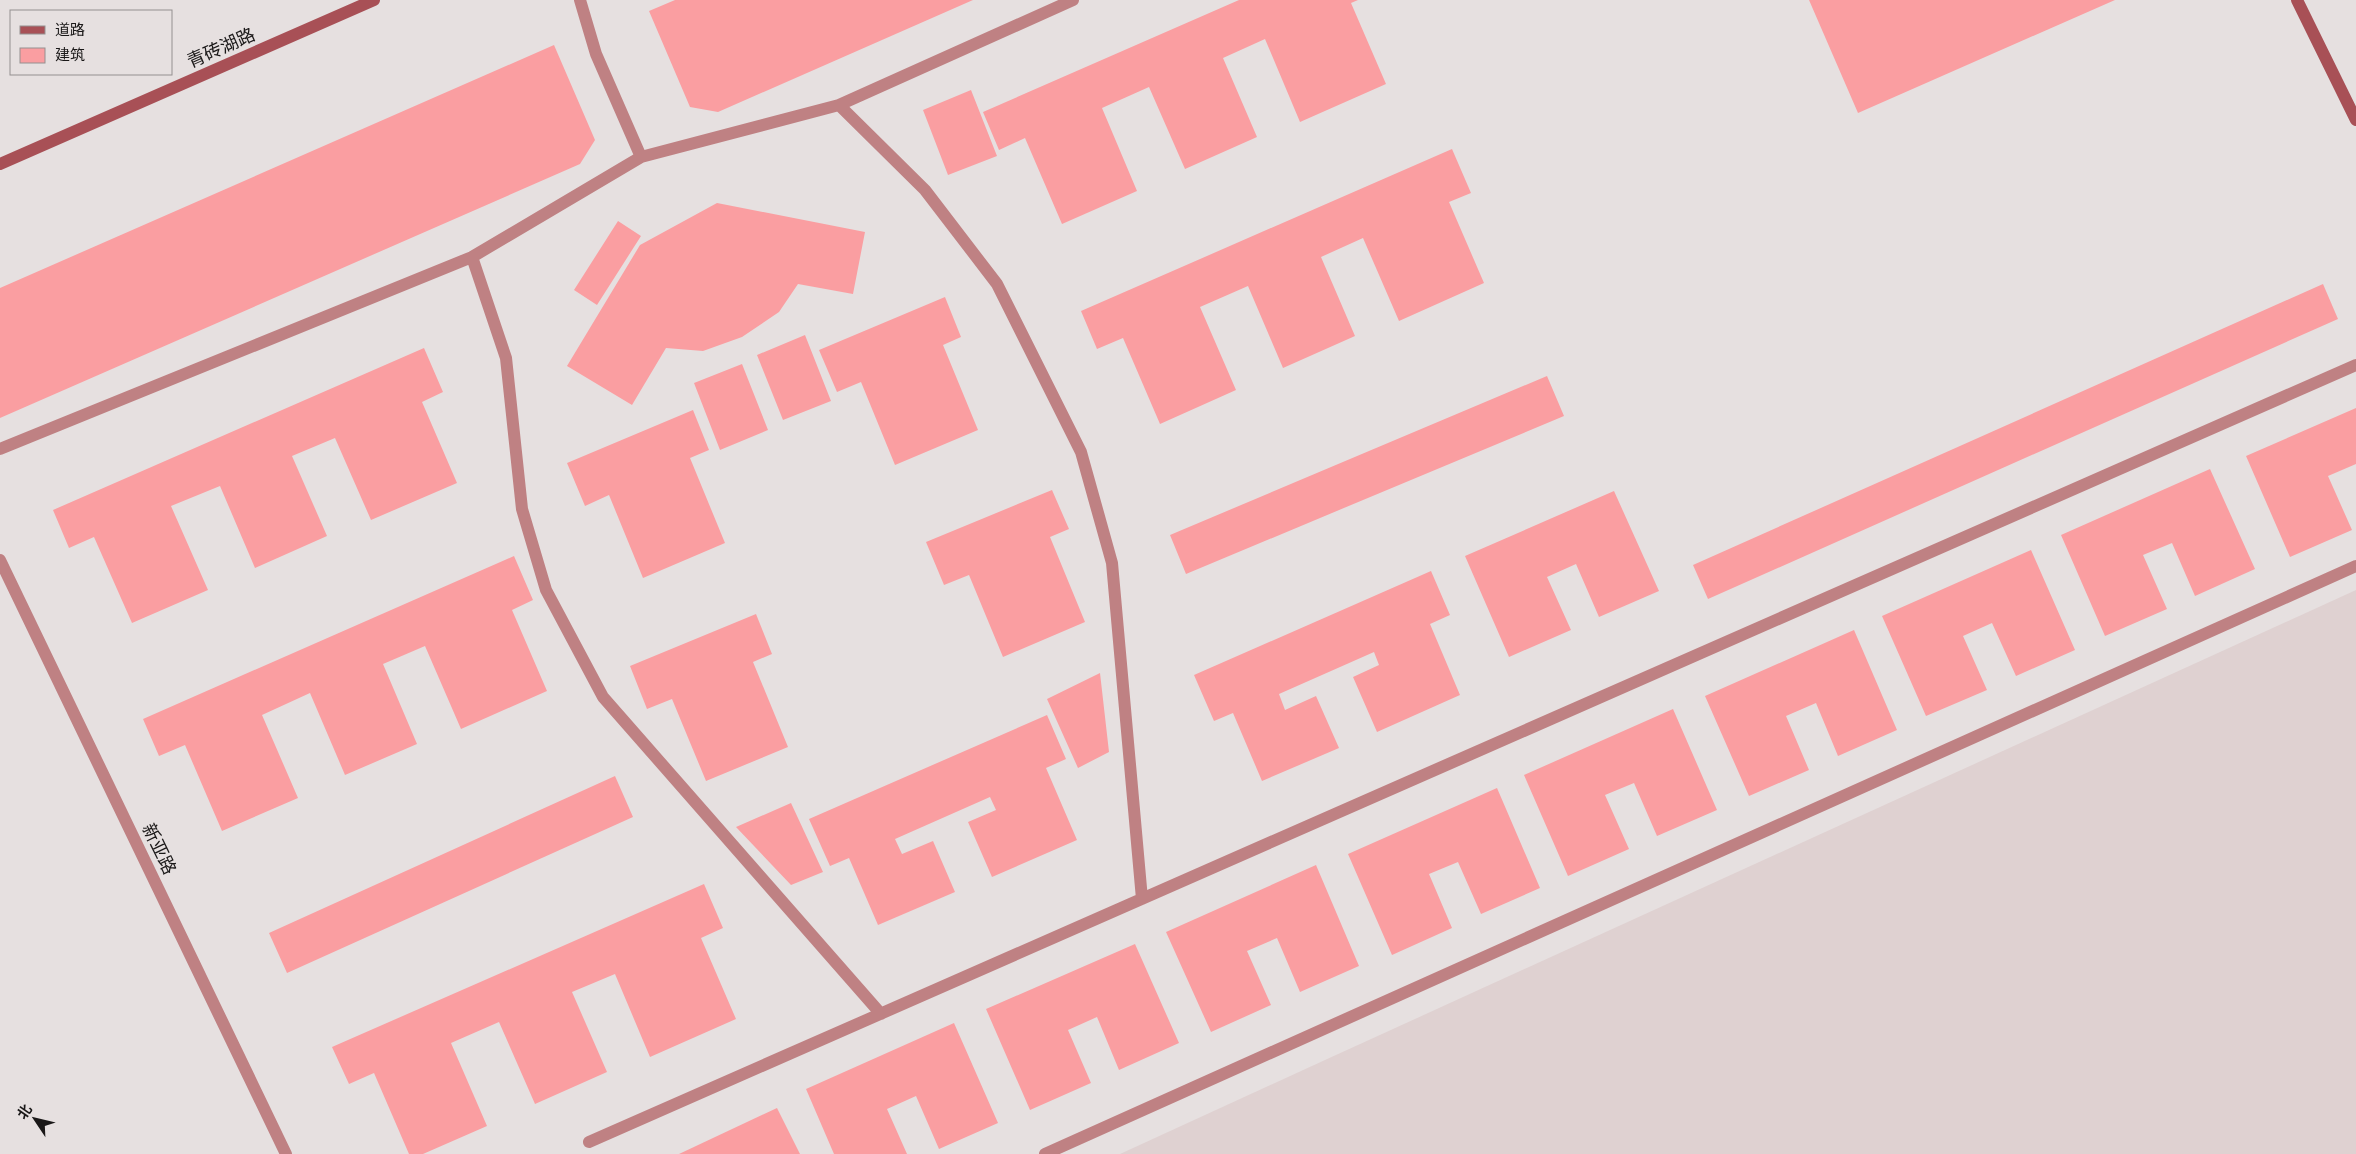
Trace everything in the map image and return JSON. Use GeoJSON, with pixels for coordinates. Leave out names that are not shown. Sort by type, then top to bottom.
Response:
{"type":"FeatureCollection","features":[{"type":"Feature","properties":{"kind":"street","name":"青砖湖路"},"geometry":{"type":"LineString","coordinates":[[0,164],[374,0]]}},
{"type":"Feature","properties":{"kind":"street"},"geometry":{"type":"LineString","coordinates":[[580,0],[596,54],[641,157]]}},
{"type":"Feature","properties":{"kind":"street"},"geometry":{"type":"LineString","coordinates":[[0,449],[472,257],[641,157],[839,105],[1073,0]]}},
{"type":"Feature","properties":{"kind":"street"},"geometry":{"type":"LineString","coordinates":[[2297,0],[2356,120]]}},
{"type":"Feature","properties":{"kind":"street"},"geometry":{"type":"LineString","coordinates":[[839,105],[926,190],[998,284],[1081,452],[1112,563],[1142,899]]}},
{"type":"Feature","properties":{"kind":"street"},"geometry":{"type":"LineString","coordinates":[[472,257],[506,358],[522,509],[543,581],[603,697],[881,1014]]}},
{"type":"Feature","properties":{"kind":"street"},"geometry":{"type":"LineString","coordinates":[[589,1142],[2356,365]]}},
{"type":"Feature","properties":{"kind":"street","name":"新亚路"},"geometry":{"type":"LineString","coordinates":[[0,560],[286,1154]]}},
{"type":"Feature","properties":{"kind":"street"},"geometry":{"type":"LineString","coordinates":[[1045,1154],[2356,566]]}},
{"type":"Feature","properties":{"kind":"shaded area"},"geometry":{"type":"Polygon","coordinates":[[[2356,590],[2356,1154],[1120,1154],[1325,1060],[2356,590]]]}},
{"type":"Feature","properties":{"kind":"building"},"geometry":{"type":"Polygon","coordinates":[[[675,0],[973,0],[718,112],[690,107],[649,11],[675,0]]]}},
{"type":"Feature","properties":{"kind":"building"},"geometry":{"type":"Polygon","coordinates":[[[1239,0],[1358,0],[1351,3],[1386,84],[1300,122],[1265,39],[1223,58],[1257,137],[1185,169],[1149,87],[1102,108],[1137,191],[1062,224],[1025,138],[999,150],[983,112],[1239,0]]]}},
{"type":"Feature","properties":{"kind":"building"},"geometry":{"type":"Polygon","coordinates":[[[1809,0],[2115,0],[1858,113],[1809,0]]]}},
{"type":"Feature","properties":{"kind":"building"},"geometry":{"type":"Polygon","coordinates":[[[554,45],[595,140],[580,164],[0,418],[0,288],[554,45]]]}},
{"type":"Feature","properties":{"kind":"building"},"geometry":{"type":"Polygon","coordinates":[[[971,90],[997,156],[948,175],[923,110],[971,90]]]}},
{"type":"Feature","properties":{"kind":"building"},"geometry":{"type":"Polygon","coordinates":[[[1452,149],[1471,193],[1449,202],[1484,283],[1399,321],[1363,238],[1321,257],[1355,336],[1283,368],[1248,286],[1200,307],[1236,390],[1160,424],[1123,338],[1097,349],[1081,311],[1452,149]]]}},
{"type":"Feature","properties":{"kind":"building"},"geometry":{"type":"Polygon","coordinates":[[[717,203],[865,232],[853,294],[798,284],[779,312],[742,337],[703,351],[666,348],[632,405],[567,366],[640,245],[717,203]]]}},
{"type":"Feature","properties":{"kind":"building"},"geometry":{"type":"Polygon","coordinates":[[[618,221],[641,236],[597,305],[574,290],[618,221]]]}},
{"type":"Feature","properties":{"kind":"building"},"geometry":{"type":"Polygon","coordinates":[[[2323,284],[2338,319],[1708,599],[1693,565],[2323,284]]]}},
{"type":"Feature","properties":{"kind":"building"},"geometry":{"type":"Polygon","coordinates":[[[945,297],[961,337],[943,345],[978,430],[895,465],[861,382],[837,392],[819,350],[945,297]]]}},
{"type":"Feature","properties":{"kind":"building"},"geometry":{"type":"Polygon","coordinates":[[[805,335],[831,401],[783,420],[757,355],[805,335]]]}},
{"type":"Feature","properties":{"kind":"building"},"geometry":{"type":"Polygon","coordinates":[[[424,348],[443,392],[422,402],[457,483],[371,520],[335,438],[292,456],[327,536],[255,568],[220,486],[171,506],[208,590],[132,623],[94,537],[69,548],[53,510],[424,348]]]}},
{"type":"Feature","properties":{"kind":"building"},"geometry":{"type":"Polygon","coordinates":[[[742,364],[768,430],[720,450],[694,383],[742,364]]]}},
{"type":"Feature","properties":{"kind":"building"},"geometry":{"type":"Polygon","coordinates":[[[1547,376],[1564,416],[1186,574],[1170,535],[1547,376]]]}},
{"type":"Feature","properties":{"kind":"building"},"geometry":{"type":"Polygon","coordinates":[[[2356,408],[2356,464],[2328,476],[2352,530],[2290,557],[2246,456],[2356,408]]]}},
{"type":"Feature","properties":{"kind":"building"},"geometry":{"type":"Polygon","coordinates":[[[693,410],[709,450],[690,458],[725,543],[643,578],[609,495],[585,506],[567,463],[693,410]]]}},
{"type":"Feature","properties":{"kind":"building"},"geometry":{"type":"Polygon","coordinates":[[[2210,469],[2255,569],[2195,596],[2172,543],[2143,555],[2167,609],[2105,636],[2061,535],[2210,469]]]}},
{"type":"Feature","properties":{"kind":"building"},"geometry":{"type":"Polygon","coordinates":[[[1052,490],[1069,529],[1050,537],[1085,622],[1003,657],[969,575],[944,585],[926,542],[1052,490]]]}},
{"type":"Feature","properties":{"kind":"building"},"geometry":{"type":"Polygon","coordinates":[[[1614,491],[1659,591],[1599,617],[1576,564],[1547,577],[1571,630],[1509,657],[1465,556],[1614,491]]]}},
{"type":"Feature","properties":{"kind":"building"},"geometry":{"type":"Polygon","coordinates":[[[2031,550],[2075,650],[2016,676],[1992,623],[1963,636],[1987,690],[1926,716],[1882,616],[2031,550]]]}},
{"type":"Feature","properties":{"kind":"building"},"geometry":{"type":"Polygon","coordinates":[[[514,556],[533,600],[512,610],[547,691],[461,729],[425,646],[383,664],[417,744],[345,775],[310,693],[262,715],[298,798],[222,831],[185,745],[159,756],[143,719],[514,556]]]}},
{"type":"Feature","properties":{"kind":"building"},"geometry":{"type":"Polygon","coordinates":[[[1431,571],[1450,615],[1430,624],[1460,695],[1377,732],[1353,677],[1379,665],[1374,652],[1279,694],[1285,710],[1316,696],[1339,748],[1262,781],[1233,713],[1214,721],[1194,675],[1431,571]]]}},
{"type":"Feature","properties":{"kind":"building"},"geometry":{"type":"Polygon","coordinates":[[[756,614],[772,654],[753,662],[788,747],[706,781],[672,699],[647,709],[630,666],[756,614]]]}},
{"type":"Feature","properties":{"kind":"building"},"geometry":{"type":"Polygon","coordinates":[[[1854,630],[1897,730],[1838,756],[1816,703],[1786,716],[1809,770],[1749,796],[1705,696],[1854,630]]]}},
{"type":"Feature","properties":{"kind":"building"},"geometry":{"type":"Polygon","coordinates":[[[1100,673],[1109,752],[1078,768],[1047,699],[1100,673]]]}},
{"type":"Feature","properties":{"kind":"building"},"geometry":{"type":"Polygon","coordinates":[[[1673,709],[1717,810],[1657,836],[1634,783],[1605,795],[1629,849],[1568,876],[1524,775],[1673,709]]]}},
{"type":"Feature","properties":{"kind":"building"},"geometry":{"type":"Polygon","coordinates":[[[1047,715],[1066,759],[1046,768],[1077,840],[992,877],[968,822],[996,810],[990,797],[895,839],[902,854],[933,841],[955,892],[878,925],[849,858],[830,866],[809,819],[1047,715]]]}},
{"type":"Feature","properties":{"kind":"building"},"geometry":{"type":"Polygon","coordinates":[[[615,776],[633,817],[287,973],[269,933],[615,776]]]}},
{"type":"Feature","properties":{"kind":"building"},"geometry":{"type":"Polygon","coordinates":[[[1497,788],[1540,888],[1481,914],[1458,862],[1429,874],[1452,928],[1392,955],[1348,854],[1497,788]]]}},
{"type":"Feature","properties":{"kind":"building"},"geometry":{"type":"Polygon","coordinates":[[[791,803],[823,872],[791,885],[736,827],[791,803]]]}},
{"type":"Feature","properties":{"kind":"building"},"geometry":{"type":"Polygon","coordinates":[[[1316,865],[1359,966],[1300,992],[1277,938],[1247,951],[1271,1005],[1211,1032],[1166,932],[1316,865]]]}},
{"type":"Feature","properties":{"kind":"building"},"geometry":{"type":"Polygon","coordinates":[[[704,884],[723,928],[701,938],[736,1019],[650,1057],[615,974],[572,992],[607,1072],[535,1104],[499,1022],[451,1043],[487,1126],[423,1154],[409,1154],[374,1073],[349,1084],[332,1047],[704,884]]]}},
{"type":"Feature","properties":{"kind":"building"},"geometry":{"type":"Polygon","coordinates":[[[1135,944],[1179,1043],[1119,1070],[1097,1017],[1068,1030],[1091,1083],[1030,1110],[986,1009],[1135,944]]]}},
{"type":"Feature","properties":{"kind":"building"},"geometry":{"type":"Polygon","coordinates":[[[954,1023],[998,1123],[939,1149],[916,1096],[887,1109],[907,1154],[834,1154],[806,1089],[954,1023]]]}},
{"type":"Feature","properties":{"kind":"building"},"geometry":{"type":"Polygon","coordinates":[[[777,1108],[800,1154],[679,1154],[777,1108]]]}}]}
